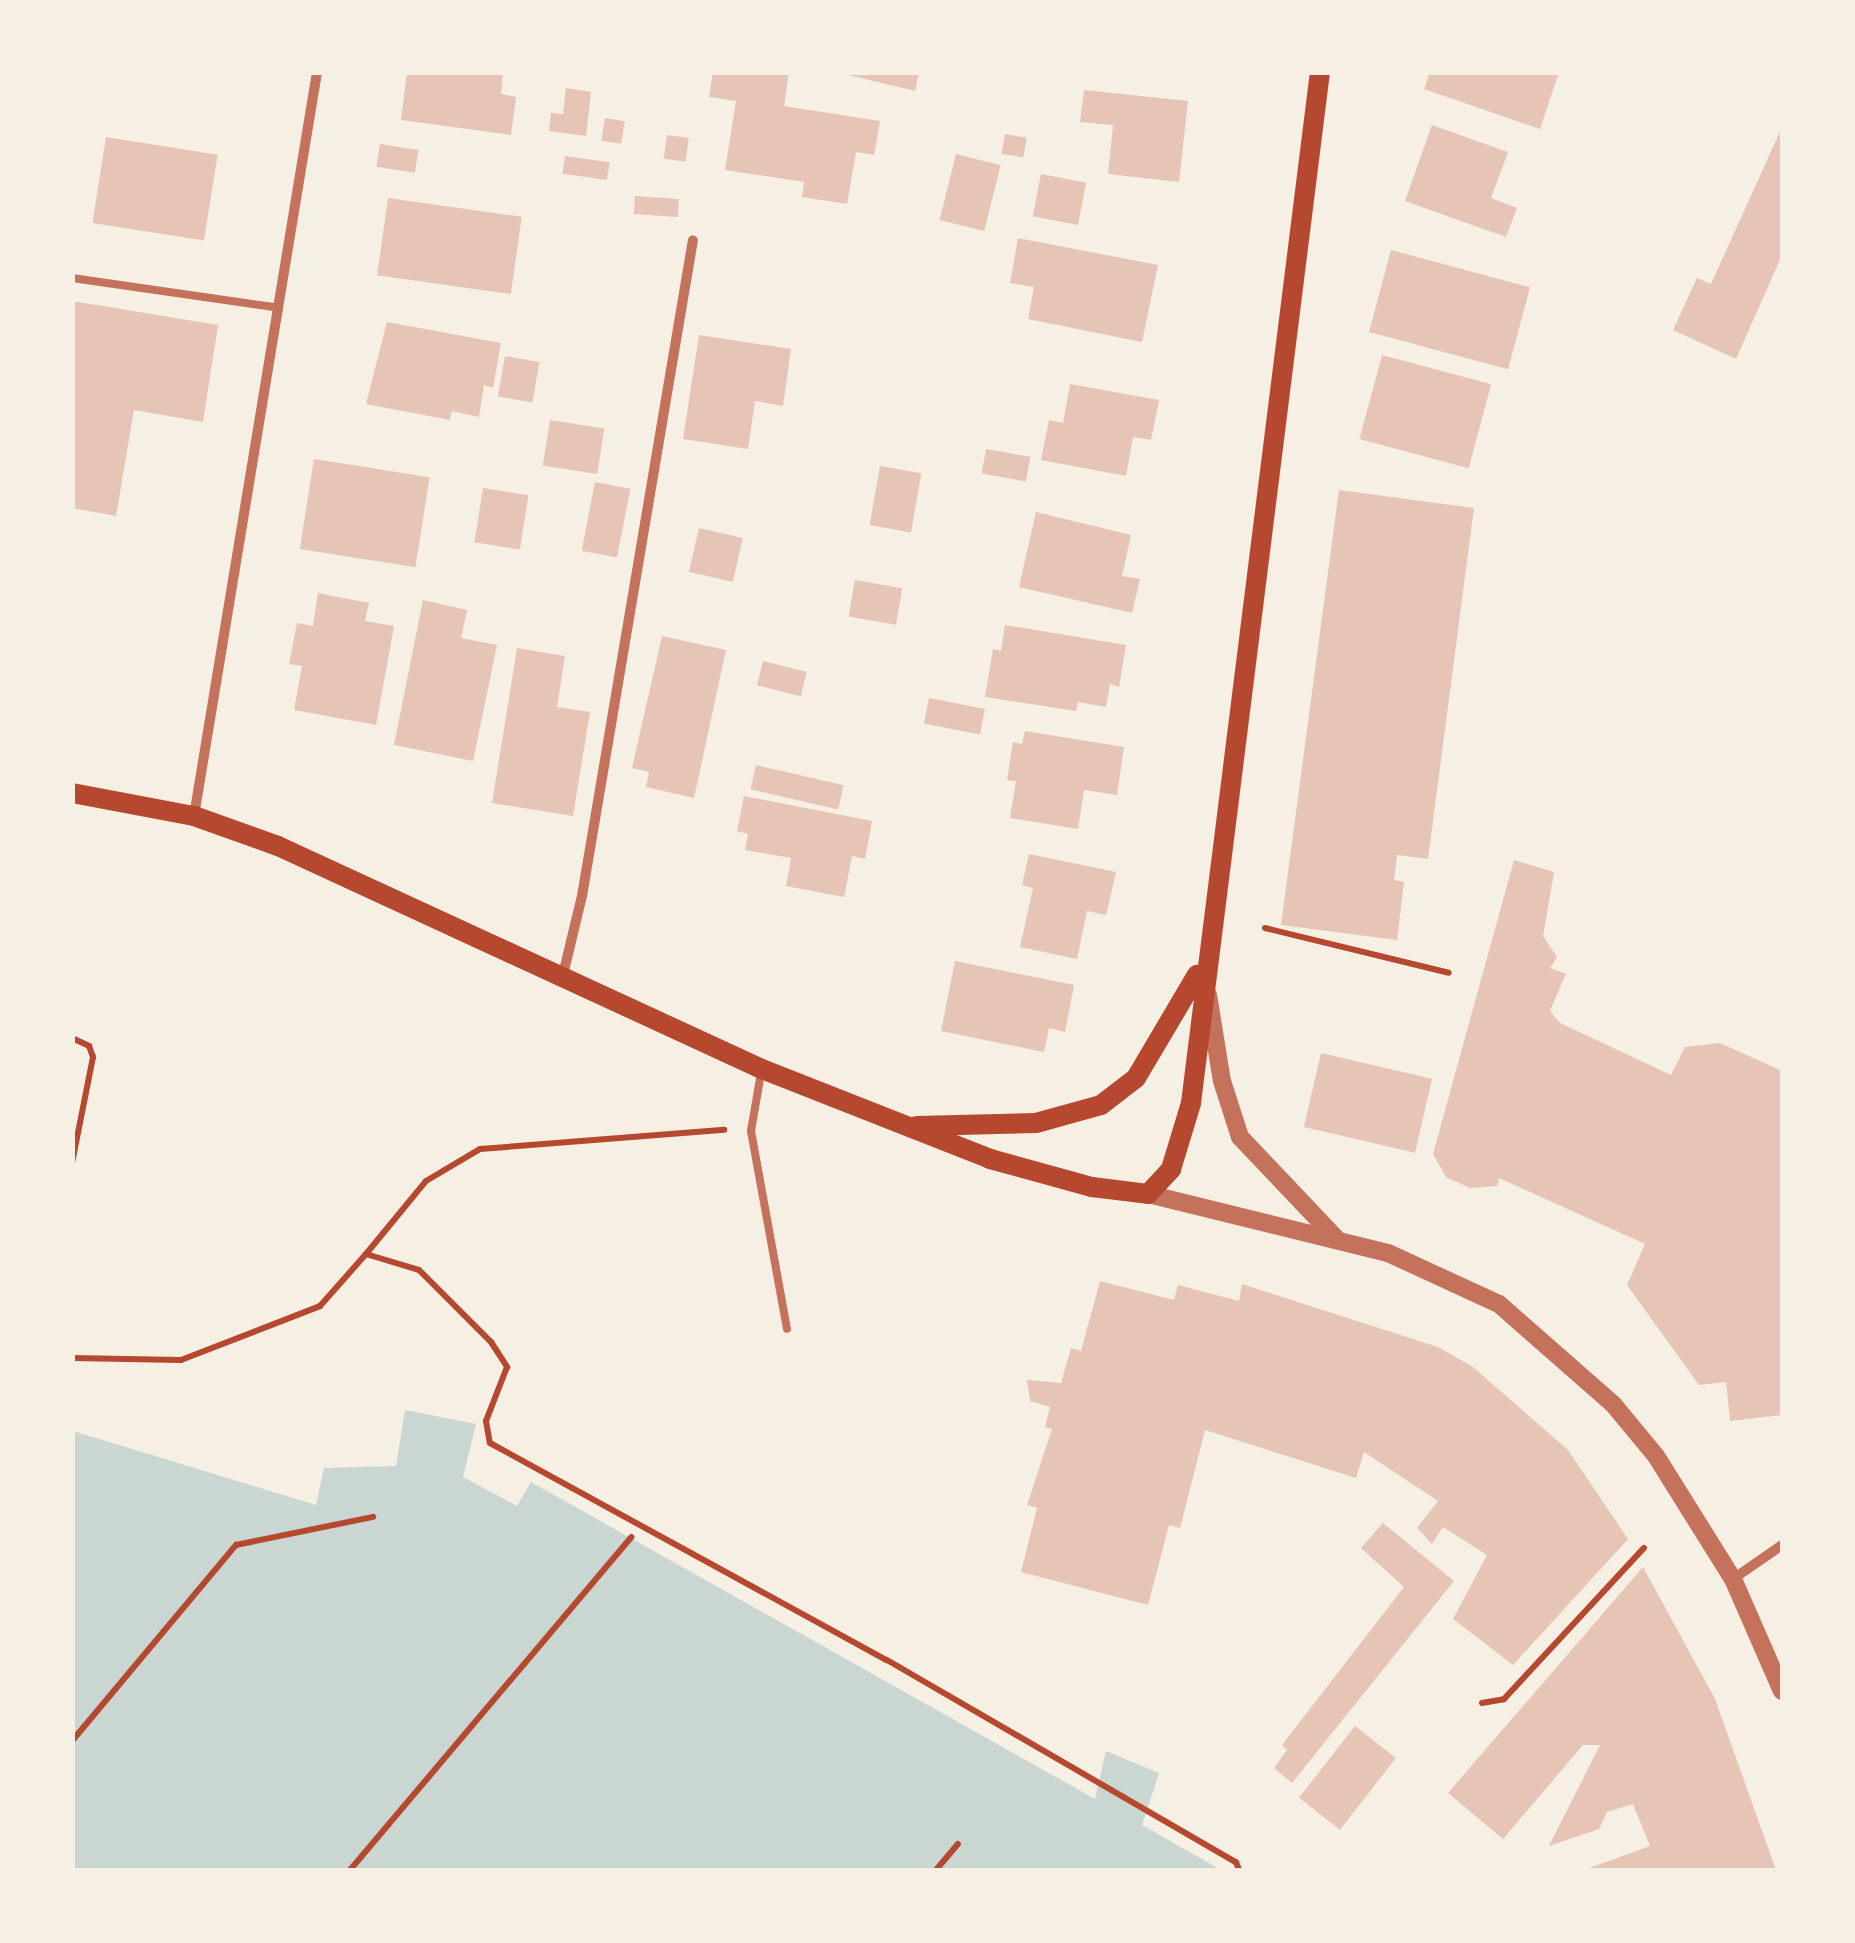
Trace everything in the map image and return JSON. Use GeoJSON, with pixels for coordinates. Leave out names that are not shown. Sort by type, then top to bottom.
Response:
{"type":"FeatureCollection","features":[{"type":"Feature","properties":{"kind":"main road"},"geometry":{"type":"LineString","coordinates":[[72,793],[194,816],[355,878],[562,980],[762,1069],[1050,1177],[1148,1194],[1172,1169],[1183,1135],[1320,72]]}},
{"type":"Feature","properties":{"kind":"main road"},"geometry":{"type":"LineString","coordinates":[[906,1126],[1036,1123],[1101,1105],[1136,1078],[1203,964]]}},
{"type":"Feature","properties":{"kind":"street"},"geometry":{"type":"LineString","coordinates":[[194,816],[317,72]]}},
{"type":"Feature","properties":{"kind":"street"},"geometry":{"type":"LineString","coordinates":[[562,980],[582,896],[693,240]]}},
{"type":"Feature","properties":{"kind":"street"},"geometry":{"type":"LineString","coordinates":[[1203,964],[1222,1081],[1240,1137],[1336,1238]]}},
{"type":"Feature","properties":{"kind":"street"},"geometry":{"type":"LineString","coordinates":[[1148,1194],[1336,1238],[1438,1272],[1499,1304],[1564,1357],[1656,1456],[1734,1579],[1782,1691]]}},
{"type":"Feature","properties":{"kind":"street"},"geometry":{"type":"LineString","coordinates":[[1734,1579],[1782,1545]]}},
{"type":"Feature","properties":{"kind":"lane"},"geometry":{"type":"LineString","coordinates":[[72,278],[279,308]]}},
{"type":"Feature","properties":{"kind":"lane"},"geometry":{"type":"LineString","coordinates":[[762,1069],[751,1132],[787,1329]]}},
{"type":"Feature","properties":{"kind":"path"},"geometry":{"type":"LineString","coordinates":[[1264,928],[1449,973]]}},
{"type":"Feature","properties":{"kind":"path"},"geometry":{"type":"LineString","coordinates":[[72,1038],[89,1046],[93,1057],[72,1162]]}},
{"type":"Feature","properties":{"kind":"path"},"geometry":{"type":"LineString","coordinates":[[72,1358],[181,1360],[320,1306],[426,1181],[480,1149],[709,1129],[751,1132]]}},
{"type":"Feature","properties":{"kind":"path"},"geometry":{"type":"LineString","coordinates":[[366,1254],[418,1270],[492,1342],[507,1367],[486,1421],[490,1443],[1147,1810],[1236,1862],[1239,1870]]}},
{"type":"Feature","properties":{"kind":"path"},"geometry":{"type":"LineString","coordinates":[[72,1741],[236,1545],[373,1517]]}},
{"type":"Feature","properties":{"kind":"path"},"geometry":{"type":"LineString","coordinates":[[350,1870],[632,1537]]}},
{"type":"Feature","properties":{"kind":"path"},"geometry":{"type":"LineString","coordinates":[[1482,1703],[1504,1698],[1644,1548]]}},
{"type":"Feature","properties":{"kind":"path"},"geometry":{"type":"LineString","coordinates":[[936,1870],[958,1844]]}},
{"type":"Feature","properties":{"kind":"shaded area"},"geometry":{"type":"Polygon","coordinates":[[[405,1410],[476,1424],[463,1477],[517,1506],[531,1482],[1095,1799],[1106,1751],[1159,1773],[1142,1825],[1221,1870],[73,1870],[73,1431],[316,1505],[324,1468],[396,1466],[405,1410]]]}},
{"type":"Feature","properties":{"kind":"building"},"geometry":{"type":"Polygon","coordinates":[[[407,72],[503,72],[501,94],[516,97],[511,135],[401,120],[407,72]]]}},
{"type":"Feature","properties":{"kind":"building"},"geometry":{"type":"Polygon","coordinates":[[[713,72],[789,72],[784,106],[880,121],[874,155],[856,152],[847,204],[802,197],[804,182],[725,170],[736,101],[709,97],[713,72]]]}},
{"type":"Feature","properties":{"kind":"building"},"geometry":{"type":"Polygon","coordinates":[[[836,72],[919,72],[915,91],[836,72]]]}},
{"type":"Feature","properties":{"kind":"building"},"geometry":{"type":"Polygon","coordinates":[[[1430,72],[1559,72],[1540,129],[1424,89],[1430,72]]]}},
{"type":"Feature","properties":{"kind":"building"},"geometry":{"type":"Polygon","coordinates":[[[566,88],[591,92],[586,136],[549,131],[551,113],[563,114],[566,88]]]}},
{"type":"Feature","properties":{"kind":"building"},"geometry":{"type":"Polygon","coordinates":[[[1084,90],[1188,101],[1179,182],[1108,174],[1113,125],[1080,122],[1084,90]]]}},
{"type":"Feature","properties":{"kind":"building"},"geometry":{"type":"Polygon","coordinates":[[[605,118],[625,121],[621,144],[601,141],[605,118]]]}},
{"type":"Feature","properties":{"kind":"building"},"geometry":{"type":"Polygon","coordinates":[[[1432,125],[1508,152],[1491,198],[1517,208],[1506,237],[1405,201],[1432,125]]]}},
{"type":"Feature","properties":{"kind":"building"},"geometry":{"type":"Polygon","coordinates":[[[1782,127],[1782,255],[1736,359],[1673,330],[1697,278],[1711,284],[1782,127]]]}},
{"type":"Feature","properties":{"kind":"building"},"geometry":{"type":"Polygon","coordinates":[[[1005,134],[1027,138],[1023,158],[1002,154],[1005,134]]]}},
{"type":"Feature","properties":{"kind":"building"},"geometry":{"type":"Polygon","coordinates":[[[667,135],[689,138],[685,162],[664,159],[667,135]]]}},
{"type":"Feature","properties":{"kind":"building"},"geometry":{"type":"Polygon","coordinates":[[[106,137],[218,155],[204,241],[92,223],[106,137]]]}},
{"type":"Feature","properties":{"kind":"building"},"geometry":{"type":"Polygon","coordinates":[[[380,144],[419,150],[415,173],[376,167],[380,144]]]}},
{"type":"Feature","properties":{"kind":"building"},"geometry":{"type":"Polygon","coordinates":[[[956,154],[1001,165],[984,231],[940,220],[956,154]]]}},
{"type":"Feature","properties":{"kind":"building"},"geometry":{"type":"Polygon","coordinates":[[[565,156],[610,162],[607,180],[562,174],[565,156]]]}},
{"type":"Feature","properties":{"kind":"building"},"geometry":{"type":"Polygon","coordinates":[[[1041,174],[1086,183],[1078,225],[1033,216],[1041,174]]]}},
{"type":"Feature","properties":{"kind":"building"},"geometry":{"type":"Polygon","coordinates":[[[635,196],[679,199],[678,217],[634,214],[635,196]]]}},
{"type":"Feature","properties":{"kind":"building"},"geometry":{"type":"Polygon","coordinates":[[[388,198],[522,217],[511,294],[377,275],[388,198]]]}},
{"type":"Feature","properties":{"kind":"building"},"geometry":{"type":"Polygon","coordinates":[[[1018,238],[1158,265],[1142,342],[1028,319],[1034,287],[1010,283],[1018,238]]]}},
{"type":"Feature","properties":{"kind":"building"},"geometry":{"type":"Polygon","coordinates":[[[1391,250],[1530,287],[1508,369],[1369,332],[1391,250]]]}},
{"type":"Feature","properties":{"kind":"building"},"geometry":{"type":"Polygon","coordinates":[[[72,301],[218,325],[203,422],[134,410],[116,516],[72,508],[72,301]]]}},
{"type":"Feature","properties":{"kind":"building"},"geometry":{"type":"Polygon","coordinates":[[[387,322],[501,343],[493,388],[484,385],[479,417],[452,411],[450,420],[366,404],[387,322]]]}},
{"type":"Feature","properties":{"kind":"building"},"geometry":{"type":"Polygon","coordinates":[[[699,335],[791,349],[783,406],[755,401],[748,449],[683,439],[699,335]]]}},
{"type":"Feature","properties":{"kind":"building"},"geometry":{"type":"Polygon","coordinates":[[[1382,355],[1491,384],[1469,468],[1359,439],[1382,355]]]}},
{"type":"Feature","properties":{"kind":"building"},"geometry":{"type":"Polygon","coordinates":[[[505,356],[539,362],[532,402],[498,396],[505,356]]]}},
{"type":"Feature","properties":{"kind":"building"},"geometry":{"type":"Polygon","coordinates":[[[1070,384],[1159,400],[1151,440],[1133,437],[1126,476],[1041,460],[1049,420],[1063,423],[1070,384]]]}},
{"type":"Feature","properties":{"kind":"building"},"geometry":{"type":"Polygon","coordinates":[[[550,420],[604,429],[597,474],[543,465],[550,420]]]}},
{"type":"Feature","properties":{"kind":"building"},"geometry":{"type":"Polygon","coordinates":[[[986,449],[1030,457],[1026,481],[982,474],[986,449]]]}},
{"type":"Feature","properties":{"kind":"building"},"geometry":{"type":"Polygon","coordinates":[[[314,459],[430,477],[415,567],[300,549],[314,459]]]}},
{"type":"Feature","properties":{"kind":"building"},"geometry":{"type":"Polygon","coordinates":[[[880,466],[921,473],[911,532],[870,525],[880,466]]]}},
{"type":"Feature","properties":{"kind":"building"},"geometry":{"type":"Polygon","coordinates":[[[595,482],[630,489],[617,558],[582,551],[595,482]]]}},
{"type":"Feature","properties":{"kind":"building"},"geometry":{"type":"Polygon","coordinates":[[[483,488],[528,495],[520,550],[474,542],[483,488]]]}},
{"type":"Feature","properties":{"kind":"building"},"geometry":{"type":"Polygon","coordinates":[[[1339,490],[1474,508],[1428,859],[1397,855],[1394,880],[1404,882],[1397,940],[1281,925],[1339,490]]]}},
{"type":"Feature","properties":{"kind":"building"},"geometry":{"type":"Polygon","coordinates":[[[1036,512],[1131,535],[1122,576],[1140,579],[1132,613],[1019,587],[1036,512]]]}},
{"type":"Feature","properties":{"kind":"building"},"geometry":{"type":"Polygon","coordinates":[[[699,528],[743,538],[733,582],[689,572],[699,528]]]}},
{"type":"Feature","properties":{"kind":"building"},"geometry":{"type":"Polygon","coordinates":[[[855,580],[902,588],[896,625],[849,616],[855,580]]]}},
{"type":"Feature","properties":{"kind":"building"},"geometry":{"type":"Polygon","coordinates":[[[318,593],[369,603],[365,621],[394,626],[376,725],[294,710],[302,666],[289,664],[297,623],[313,626],[318,593]]]}},
{"type":"Feature","properties":{"kind":"building"},"geometry":{"type":"Polygon","coordinates":[[[423,600],[467,610],[461,638],[497,645],[473,761],[394,745],[423,600]]]}},
{"type":"Feature","properties":{"kind":"building"},"geometry":{"type":"Polygon","coordinates":[[[1005,625],[1126,645],[1119,687],[1110,684],[1106,707],[1078,702],[1076,711],[985,697],[993,649],[1001,651],[1005,625]]]}},
{"type":"Feature","properties":{"kind":"building"},"geometry":{"type":"Polygon","coordinates":[[[662,636],[726,650],[694,798],[646,787],[649,772],[632,768],[662,636]]]}},
{"type":"Feature","properties":{"kind":"building"},"geometry":{"type":"Polygon","coordinates":[[[517,648],[565,656],[557,707],[590,712],[573,816],[492,803],[517,648]]]}},
{"type":"Feature","properties":{"kind":"building"},"geometry":{"type":"Polygon","coordinates":[[[763,661],[807,672],[801,696],[757,685],[763,661]]]}},
{"type":"Feature","properties":{"kind":"building"},"geometry":{"type":"Polygon","coordinates":[[[929,698],[985,709],[980,734],[924,724],[929,698]]]}},
{"type":"Feature","properties":{"kind":"building"},"geometry":{"type":"Polygon","coordinates":[[[1025,731],[1124,747],[1117,795],[1084,790],[1078,829],[1010,818],[1016,781],[1007,780],[1013,742],[1022,744],[1025,731]]]}},
{"type":"Feature","properties":{"kind":"building"},"geometry":{"type":"Polygon","coordinates":[[[756,765],[844,785],[838,810],[750,789],[756,765]]]}},
{"type":"Feature","properties":{"kind":"building"},"geometry":{"type":"Polygon","coordinates":[[[744,796],[872,821],[865,859],[852,856],[844,897],[786,886],[791,858],[745,850],[748,834],[737,831],[744,796]]]}},
{"type":"Feature","properties":{"kind":"building"},"geometry":{"type":"Polygon","coordinates":[[[1029,854],[1116,872],[1106,915],[1087,911],[1077,959],[1020,947],[1033,888],[1022,885],[1029,854]]]}},
{"type":"Feature","properties":{"kind":"building"},"geometry":{"type":"Polygon","coordinates":[[[1514,860],[1554,872],[1543,936],[1557,957],[1550,968],[1566,974],[1550,1011],[1560,1023],[1671,1075],[1685,1047],[1720,1043],[1782,1071],[1782,1415],[1730,1421],[1726,1382],[1699,1385],[1627,1285],[1645,1244],[1499,1178],[1497,1186],[1470,1188],[1446,1177],[1433,1154],[1514,860]]]}},
{"type":"Feature","properties":{"kind":"building"},"geometry":{"type":"Polygon","coordinates":[[[955,961],[1074,985],[1065,1032],[1049,1028],[1044,1052],[941,1031],[955,961]]]}},
{"type":"Feature","properties":{"kind":"building"},"geometry":{"type":"Polygon","coordinates":[[[1321,1053],[1432,1079],[1415,1153],[1304,1127],[1321,1053]]]}},
{"type":"Feature","properties":{"kind":"building"},"geometry":{"type":"Polygon","coordinates":[[[1100,1281],[1174,1300],[1178,1285],[1239,1301],[1242,1284],[1438,1347],[1473,1367],[1568,1450],[1628,1539],[1513,1665],[1453,1619],[1487,1555],[1443,1527],[1432,1544],[1417,1528],[1438,1501],[1364,1452],[1356,1478],[1205,1430],[1180,1528],[1169,1525],[1148,1605],[1021,1572],[1037,1508],[1027,1505],[1052,1429],[1045,1427],[1050,1407],[1030,1401],[1027,1380],[1061,1383],[1071,1348],[1081,1351],[1100,1281]]]}},
{"type":"Feature","properties":{"kind":"building"},"geometry":{"type":"Polygon","coordinates":[[[1383,1523],[1454,1581],[1292,1783],[1274,1768],[1287,1750],[1282,1745],[1404,1587],[1361,1548],[1383,1523]]]}},
{"type":"Feature","properties":{"kind":"building"},"geometry":{"type":"Polygon","coordinates":[[[1643,1567],[1715,1699],[1776,1870],[1584,1870],[1650,1846],[1633,1804],[1607,1812],[1599,1829],[1549,1846],[1600,1745],[1583,1745],[1503,1839],[1448,1793],[1643,1567]]]}},
{"type":"Feature","properties":{"kind":"building"},"geometry":{"type":"Polygon","coordinates":[[[1355,1726],[1396,1758],[1340,1830],[1299,1798],[1355,1726]]]}}]}
